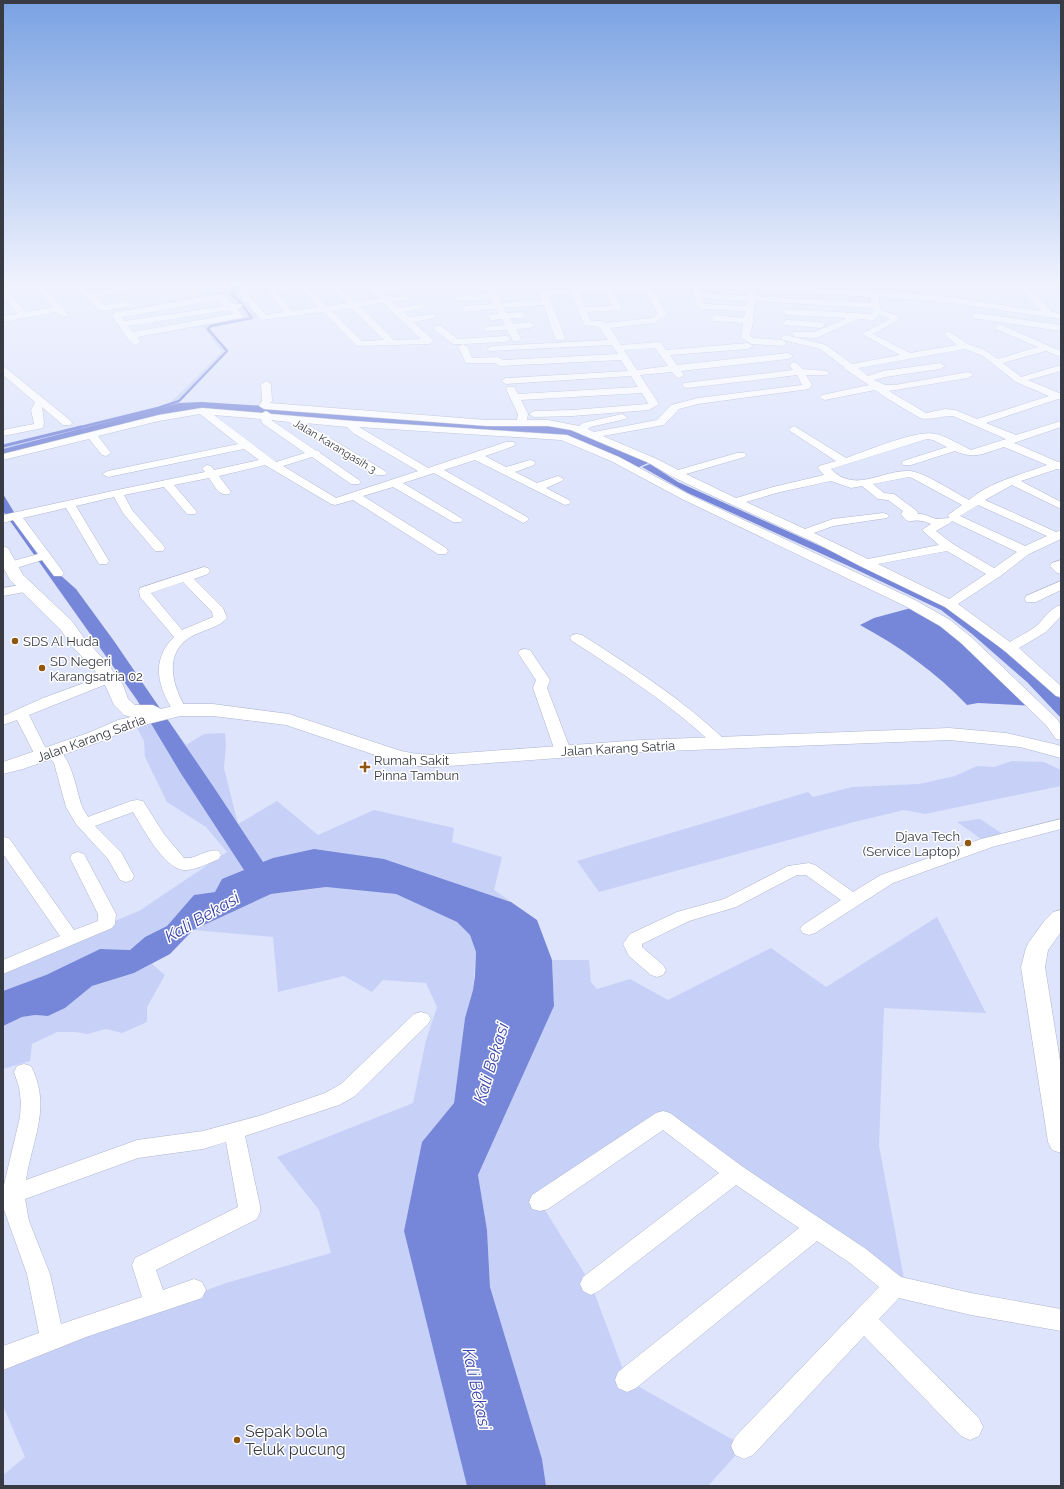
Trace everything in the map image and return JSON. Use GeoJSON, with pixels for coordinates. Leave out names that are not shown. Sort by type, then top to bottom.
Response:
{"type":"FeatureCollection","features":[{"type":"Feature","properties":{"kind":"street"},"geometry":{"type":"LineString","coordinates":[[465,352],[469,361],[499,362],[587,352]]}},
{"type":"Feature","properties":{"kind":"street"},"geometry":{"type":"LineString","coordinates":[[494,352],[506,381],[516,397],[523,418]]}},
{"type":"Feature","properties":{"kind":"street"},"geometry":{"type":"LineString","coordinates":[[190,403],[267,410],[471,422],[653,406],[654,404],[621,352]]}},
{"type":"Feature","properties":{"kind":"street"},"geometry":{"type":"LineString","coordinates":[[670,352],[664,353],[698,401]]}},
{"type":"Feature","properties":{"kind":"street"},"geometry":{"type":"LineString","coordinates":[[593,436],[602,433],[660,423],[675,407],[698,401],[808,386],[786,352]]}},
{"type":"Feature","properties":{"kind":"street"},"geometry":{"type":"LineString","coordinates":[[830,352],[848,367],[878,386],[890,397],[924,416],[950,412],[978,422],[1016,439]]}},
{"type":"Feature","properties":{"kind":"street"},"geometry":{"type":"LineString","coordinates":[[902,352],[909,356]]}},
{"type":"Feature","properties":{"kind":"street"},"geometry":{"type":"LineString","coordinates":[[848,367],[929,352]]}},
{"type":"Feature","properties":{"kind":"street"},"geometry":{"type":"LineString","coordinates":[[984,352],[1019,380],[1060,396]]}},
{"type":"Feature","properties":{"kind":"street"},"geometry":{"type":"LineString","coordinates":[[996,362],[1029,352]]}},
{"type":"Feature","properties":{"kind":"street"},"geometry":{"type":"LineString","coordinates":[[506,381],[634,373],[788,356]]}},
{"type":"Feature","properties":{"kind":"street"},"geometry":{"type":"LineString","coordinates":[[868,379],[883,374],[940,366]]}},
{"type":"Feature","properties":{"kind":"street"},"geometry":{"type":"LineString","coordinates":[[1019,380],[1061,368]]}},
{"type":"Feature","properties":{"kind":"street"},"geometry":{"type":"LineString","coordinates":[[3,370],[64,422],[40,423],[39,426],[34,428],[3,433]]}},
{"type":"Feature","properties":{"kind":"street"},"geometry":{"type":"LineString","coordinates":[[687,385],[800,372],[824,373]]}},
{"type":"Feature","properties":{"kind":"street"},"geometry":{"type":"LineString","coordinates":[[825,397],[878,386],[884,388],[895,388],[968,375]]}},
{"type":"Feature","properties":{"kind":"street"},"geometry":{"type":"LineString","coordinates":[[266,384],[266,421],[355,482]]}},
{"type":"Feature","properties":{"kind":"street"},"geometry":{"type":"LineString","coordinates":[[516,397],[644,390]]}},
{"type":"Feature","properties":{"kind":"street"},"geometry":{"type":"LineString","coordinates":[[978,422],[1060,396]]}},
{"type":"Feature","properties":{"kind":"street"},"geometry":{"type":"LineString","coordinates":[[40,423],[36,411],[38,405],[42,402]]}},
{"type":"Feature","properties":{"kind":"street"},"geometry":{"type":"LineString","coordinates":[[3,449],[173,405]]}},
{"type":"Feature","properties":{"kind":"street"},"geometry":{"type":"LineString","coordinates":[[3,457],[159,418],[202,411],[267,410],[289,418],[353,424],[563,437],[615,459],[632,470],[680,494],[847,569],[945,624],[966,640],[1052,722],[1061,736]]}},
{"type":"Feature","properties":{"kind":"street"},"geometry":{"type":"LineString","coordinates":[[202,411],[271,463],[330,501],[339,501],[355,496],[510,444]]}},
{"type":"Feature","properties":{"kind":"street"},"geometry":{"type":"LineString","coordinates":[[580,430],[587,425],[622,417]]}},
{"type":"Feature","properties":{"kind":"street","name":"Jalan Karangasih 3"},"geometry":{"type":"LineString","coordinates":[[289,418],[340,450],[381,473]]}},
{"type":"Feature","properties":{"kind":"street"},"geometry":{"type":"LineString","coordinates":[[523,418],[580,430],[653,461],[675,474],[820,540],[950,604],[1054,680],[1061,693]]}},
{"type":"Feature","properties":{"kind":"street"},"geometry":{"type":"LineString","coordinates":[[353,424],[352,427],[357,430],[523,519]]}},
{"type":"Feature","properties":{"kind":"street"},"geometry":{"type":"LineString","coordinates":[[1058,535],[972,502],[909,474],[851,485],[832,477],[823,468],[927,436],[935,436],[956,447],[972,453],[1061,424]]}},
{"type":"Feature","properties":{"kind":"street"},"geometry":{"type":"LineString","coordinates":[[794,428],[846,462]]}},
{"type":"Feature","properties":{"kind":"street"},"geometry":{"type":"LineString","coordinates":[[91,435],[106,453]]}},
{"type":"Feature","properties":{"kind":"street"},"geometry":{"type":"LineString","coordinates":[[1004,443],[1060,465]]}},
{"type":"Feature","properties":{"kind":"street"},"geometry":{"type":"LineString","coordinates":[[108,474],[248,445]]}},
{"type":"Feature","properties":{"kind":"street"},"geometry":{"type":"LineString","coordinates":[[907,463],[956,447]]}},
{"type":"Feature","properties":{"kind":"street"},"geometry":{"type":"LineString","coordinates":[[3,519],[116,493],[340,450]]}},
{"type":"Feature","properties":{"kind":"street"},"geometry":{"type":"LineString","coordinates":[[675,474],[741,455]]}},
{"type":"Feature","properties":{"kind":"street"},"geometry":{"type":"LineString","coordinates":[[197,456],[225,492]]}},
{"type":"Feature","properties":{"kind":"street"},"geometry":{"type":"LineString","coordinates":[[476,456],[565,502]]}},
{"type":"Feature","properties":{"kind":"street"},"geometry":{"type":"LineString","coordinates":[[632,470],[653,461]]}},
{"type":"Feature","properties":{"kind":"street"},"geometry":{"type":"LineString","coordinates":[[506,471],[530,463]]}},
{"type":"Feature","properties":{"kind":"street"},"geometry":{"type":"LineString","coordinates":[[995,574],[949,547],[928,530],[954,517],[956,513],[972,502],[1012,480],[1060,465]]}},
{"type":"Feature","properties":{"kind":"street"},"geometry":{"type":"LineString","coordinates":[[735,502],[777,489],[832,477]]}},
{"type":"Feature","properties":{"kind":"street"},"geometry":{"type":"LineString","coordinates":[[538,487],[558,479]]}},
{"type":"Feature","properties":{"kind":"street"},"geometry":{"type":"LineString","coordinates":[[1012,480],[1061,506]]}},
{"type":"Feature","properties":{"kind":"street"},"geometry":{"type":"LineString","coordinates":[[166,483],[191,512]]}},
{"type":"Feature","properties":{"kind":"street"},"geometry":{"type":"LineString","coordinates":[[395,483],[457,520]]}},
{"type":"Feature","properties":{"kind":"street"},"geometry":{"type":"LineString","coordinates":[[865,483],[882,497],[890,496],[913,513],[907,514],[912,519],[921,517],[941,524]]}},
{"type":"Feature","properties":{"kind":"street"},"geometry":{"type":"LineString","coordinates":[[116,493],[127,511],[160,548]]}},
{"type":"Feature","properties":{"kind":"street"},"geometry":{"type":"LineString","coordinates":[[355,496],[442,551]]}},
{"type":"Feature","properties":{"kind":"street"},"geometry":{"type":"LineString","coordinates":[[69,504],[103,561]]}},
{"type":"Feature","properties":{"kind":"street"},"geometry":{"type":"LineString","coordinates":[[16,516],[58,573]]}},
{"type":"Feature","properties":{"kind":"street"},"geometry":{"type":"LineString","coordinates":[[805,533],[833,524],[883,516]]}},
{"type":"Feature","properties":{"kind":"street"},"geometry":{"type":"LineString","coordinates":[[954,517],[990,536],[1025,551]]}},
{"type":"Feature","properties":{"kind":"street"},"geometry":{"type":"LineString","coordinates":[[820,540],[842,532],[872,527]]}},
{"type":"Feature","properties":{"kind":"street"},"geometry":{"type":"LineString","coordinates":[[950,604],[995,574],[1025,551],[1058,535]]}},
{"type":"Feature","properties":{"kind":"street"},"geometry":{"type":"LineString","coordinates":[[847,569],[866,562],[949,547]]}},
{"type":"Feature","properties":{"kind":"street"},"geometry":{"type":"LineString","coordinates":[[46,555],[6,562],[26,588],[66,624],[78,642],[101,666],[109,678],[120,701],[130,711],[180,710],[169,690],[165,665],[170,651],[181,637],[220,618],[218,611],[185,577]]}},
{"type":"Feature","properties":{"kind":"street"},"geometry":{"type":"LineString","coordinates":[[1061,564],[1056,566],[1061,570]]}},
{"type":"Feature","properties":{"kind":"street"},"geometry":{"type":"LineString","coordinates":[[181,637],[145,594],[145,591],[204,571]]}},
{"type":"Feature","properties":{"kind":"street"},"geometry":{"type":"LineString","coordinates":[[1031,599],[1061,586]]}},
{"type":"Feature","properties":{"kind":"street"},"geometry":{"type":"LineString","coordinates":[[3,592],[26,588]]}},
{"type":"Feature","properties":{"kind":"street"},"geometry":{"type":"LineString","coordinates":[[1010,648],[1036,633],[1061,609]]}},
{"type":"Feature","properties":{"kind":"street"},"geometry":{"type":"LineString","coordinates":[[577,638],[631,673],[696,720],[720,743]]}},
{"type":"Feature","properties":{"kind":"street"},"geometry":{"type":"LineString","coordinates":[[525,654],[542,680],[540,688],[563,751]]}},
{"type":"Feature","properties":{"kind":"street"},"geometry":{"type":"LineString","coordinates":[[3,721],[48,701],[109,678]]}},
{"type":"Feature","properties":{"kind":"street"},"geometry":{"type":"LineString","coordinates":[[109,678],[125,724]]}},
{"type":"Feature","properties":{"kind":"street","name":"Jalan Karang Satria"},"geometry":{"type":"LineString","coordinates":[[3,768],[47,754],[125,724],[180,710],[213,710],[289,720],[397,756],[417,760],[435,761],[563,751],[949,734],[986,736],[1041,745],[1061,752]]}},
{"type":"Feature","properties":{"kind":"street"},"geometry":{"type":"LineString","coordinates":[[21,713],[47,754],[61,762],[74,807],[84,824],[115,856],[126,876]]}},
{"type":"Feature","properties":{"kind":"street"},"geometry":{"type":"LineString","coordinates":[[84,824],[137,805],[168,851],[177,861],[185,864],[213,855]]}},
{"type":"Feature","properties":{"kind":"street"},"geometry":{"type":"LineString","coordinates":[[809,929],[887,879],[987,843],[1061,824]]}},
{"type":"Feature","properties":{"kind":"street"},"geometry":{"type":"LineString","coordinates":[[3,842],[9,861],[71,939]]}},
{"type":"Feature","properties":{"kind":"street"},"geometry":{"type":"LineString","coordinates":[[3,967],[106,924],[107,914],[78,858]]}},
{"type":"Feature","properties":{"kind":"street"},"geometry":{"type":"LineString","coordinates":[[656,970],[635,951],[632,944],[636,939],[683,916],[730,903],[760,890],[794,870],[809,868],[853,900]]}},
{"type":"Feature","properties":{"kind":"street"},"geometry":{"type":"LineString","coordinates":[[1061,918],[1053,926],[1037,948],[1033,967],[1061,1142]]}},
{"type":"Feature","properties":{"kind":"street"},"geometry":{"type":"LineString","coordinates":[[8,1196],[137,1149],[203,1140],[326,1102],[343,1093],[373,1067],[420,1019]]}},
{"type":"Feature","properties":{"kind":"street"},"geometry":{"type":"LineString","coordinates":[[24,1072],[29,1082],[30,1120],[8,1196],[36,1264],[43,1291],[52,1339]]}},
{"type":"Feature","properties":{"kind":"street"},"geometry":{"type":"LineString","coordinates":[[540,1202],[663,1119],[735,1173],[858,1256],[895,1286],[971,1304],[1061,1320]]}},
{"type":"Feature","properties":{"kind":"street"},"geometry":{"type":"LineString","coordinates":[[155,1302],[143,1265],[249,1212],[234,1131]]}},
{"type":"Feature","properties":{"kind":"street"},"geometry":{"type":"LineString","coordinates":[[591,1284],[735,1173]]}},
{"type":"Feature","properties":{"kind":"street"},"geometry":{"type":"LineString","coordinates":[[627,1380],[816,1228]]}},
{"type":"Feature","properties":{"kind":"street"},"geometry":{"type":"LineString","coordinates":[[744,1446],[895,1286]]}},
{"type":"Feature","properties":{"kind":"street"},"geometry":{"type":"LineString","coordinates":[[3,1358],[155,1302],[194,1290]]}},
{"type":"Feature","properties":{"kind":"street"},"geometry":{"type":"LineString","coordinates":[[863,1319],[970,1427]]}},
{"type":"Feature","properties":{"kind":"shaded area"},"geometry":{"type":"Polygon","coordinates":[[[222,352],[226,352],[179,400],[179,403],[3,449],[3,446],[168,405],[222,352]]]}},
{"type":"Feature","properties":{"kind":"shaded area"},"geometry":{"type":"Polygon","coordinates":[[[166,717],[186,745],[204,734],[225,733],[226,745],[224,768],[238,824],[277,801],[318,835],[374,810],[454,828],[452,842],[502,857],[494,890],[511,902],[384,859],[194,895],[167,926],[145,937],[130,950],[100,949],[46,975],[3,991],[3,967],[139,911],[227,852],[206,827],[167,802],[145,757],[144,741],[135,724],[166,717]]]}},
{"type":"Feature","properties":{"kind":"shaded area"},"geometry":{"type":"Polygon","coordinates":[[[1012,761],[1044,762],[1061,770],[1061,786],[925,814],[904,810],[850,823],[599,892],[577,861],[808,792],[813,797],[852,787],[919,784],[955,776],[977,766],[994,767],[1012,761]]]}},
{"type":"Feature","properties":{"kind":"shaded area"},"geometry":{"type":"Polygon","coordinates":[[[980,819],[1007,837],[987,843],[957,822],[980,819]]]}},
{"type":"Feature","properties":{"kind":"shaded area"},"geometry":{"type":"Polygon","coordinates":[[[326,887],[396,894],[457,922],[470,935],[476,952],[473,990],[465,1018],[454,1103],[422,1142],[404,1231],[467,1486],[3,1486],[3,1475],[25,1457],[3,1406],[3,1366],[226,1283],[331,1253],[319,1210],[277,1157],[413,1103],[426,1040],[437,1007],[426,983],[383,980],[372,992],[344,976],[278,992],[273,937],[193,930],[271,894],[326,887]]]}},
{"type":"Feature","properties":{"kind":"shaded area"},"geometry":{"type":"Polygon","coordinates":[[[937,917],[986,1013],[884,1008],[879,1146],[906,1289],[663,1119],[540,1202],[591,1284],[627,1380],[744,1446],[708,1486],[546,1486],[542,1459],[490,1287],[487,1230],[478,1175],[554,1006],[552,960],[589,960],[591,982],[597,989],[630,979],[668,1000],[771,948],[826,987],[937,917]]]}},
{"type":"Feature","properties":{"kind":"shaded area"},"geometry":{"type":"Polygon","coordinates":[[[152,964],[165,975],[147,1007],[147,1022],[122,1033],[106,1029],[87,1034],[57,1032],[32,1044],[30,1061],[3,1069],[3,1026],[22,1017],[35,1015],[48,1016],[65,1008],[92,986],[134,973],[152,964]]]}},
{"type":"Feature","properties":{"kind":"water"},"geometry":{"type":"Polygon","coordinates":[[[202,402],[564,425],[653,461],[632,470],[563,437],[202,411],[3,457],[3,449],[179,403],[202,402]]]}},
{"type":"Feature","properties":{"kind":"water"},"geometry":{"type":"Polygon","coordinates":[[[650,464],[678,482],[840,555],[949,607],[985,635],[1061,699],[1061,718],[1027,682],[972,634],[941,610],[688,493],[642,467],[650,464]]]}},
{"type":"Feature","properties":{"kind":"water","name":"Kali Bekasi"},"geometry":{"type":"Polygon","coordinates":[[[3,494],[17,517],[58,573],[76,589],[114,641],[263,862],[273,858],[314,849],[384,859],[511,902],[537,920],[552,960],[554,1006],[478,1175],[487,1230],[490,1287],[542,1459],[546,1486],[467,1486],[404,1231],[422,1142],[454,1103],[465,1018],[473,990],[476,952],[470,935],[457,922],[396,894],[326,887],[271,894],[193,930],[170,954],[134,973],[92,986],[65,1008],[48,1016],[35,1015],[22,1017],[3,1026],[3,991],[46,975],[100,949],[130,950],[145,937],[167,926],[194,895],[215,892],[222,879],[244,870],[180,772],[137,700],[3,511],[3,494]]]}},
{"type":"Feature","properties":{"kind":"water"},"geometry":{"type":"Polygon","coordinates":[[[911,608],[945,623],[1035,706],[978,703],[967,705],[943,682],[917,661],[860,625],[874,618],[911,608]]]}},
{"type":"Feature","properties":{"kind":"waterway"},"geometry":{"type":"LineString","coordinates":[[77,428],[158,408],[179,401],[226,352]]}},
{"type":"Feature","properties":{"kind":"waterway"},"geometry":{"type":"LineString","coordinates":[[3,446],[81,427]]}},
{"type":"Feature","properties":{"kind":"place","name":"SDS Al Huda"},"geometry":{"type":"Point","coordinates":[15,641]}},
{"type":"Feature","properties":{"kind":"place","name":"SD Negeri Karangsatria 02"},"geometry":{"type":"Point","coordinates":[42,668]}},
{"type":"Feature","properties":{"kind":"place","name":"Rumah Sakit Pinna Tambun"},"geometry":{"type":"Point","coordinates":[365,767]}},
{"type":"Feature","properties":{"kind":"place","name":"Djava Tech (Service Laptop)"},"geometry":{"type":"Point","coordinates":[968,843]}},
{"type":"Feature","properties":{"kind":"place","name":"Sepak bola Teluk pucung"},"geometry":{"type":"Point","coordinates":[237,1440]}}]}
